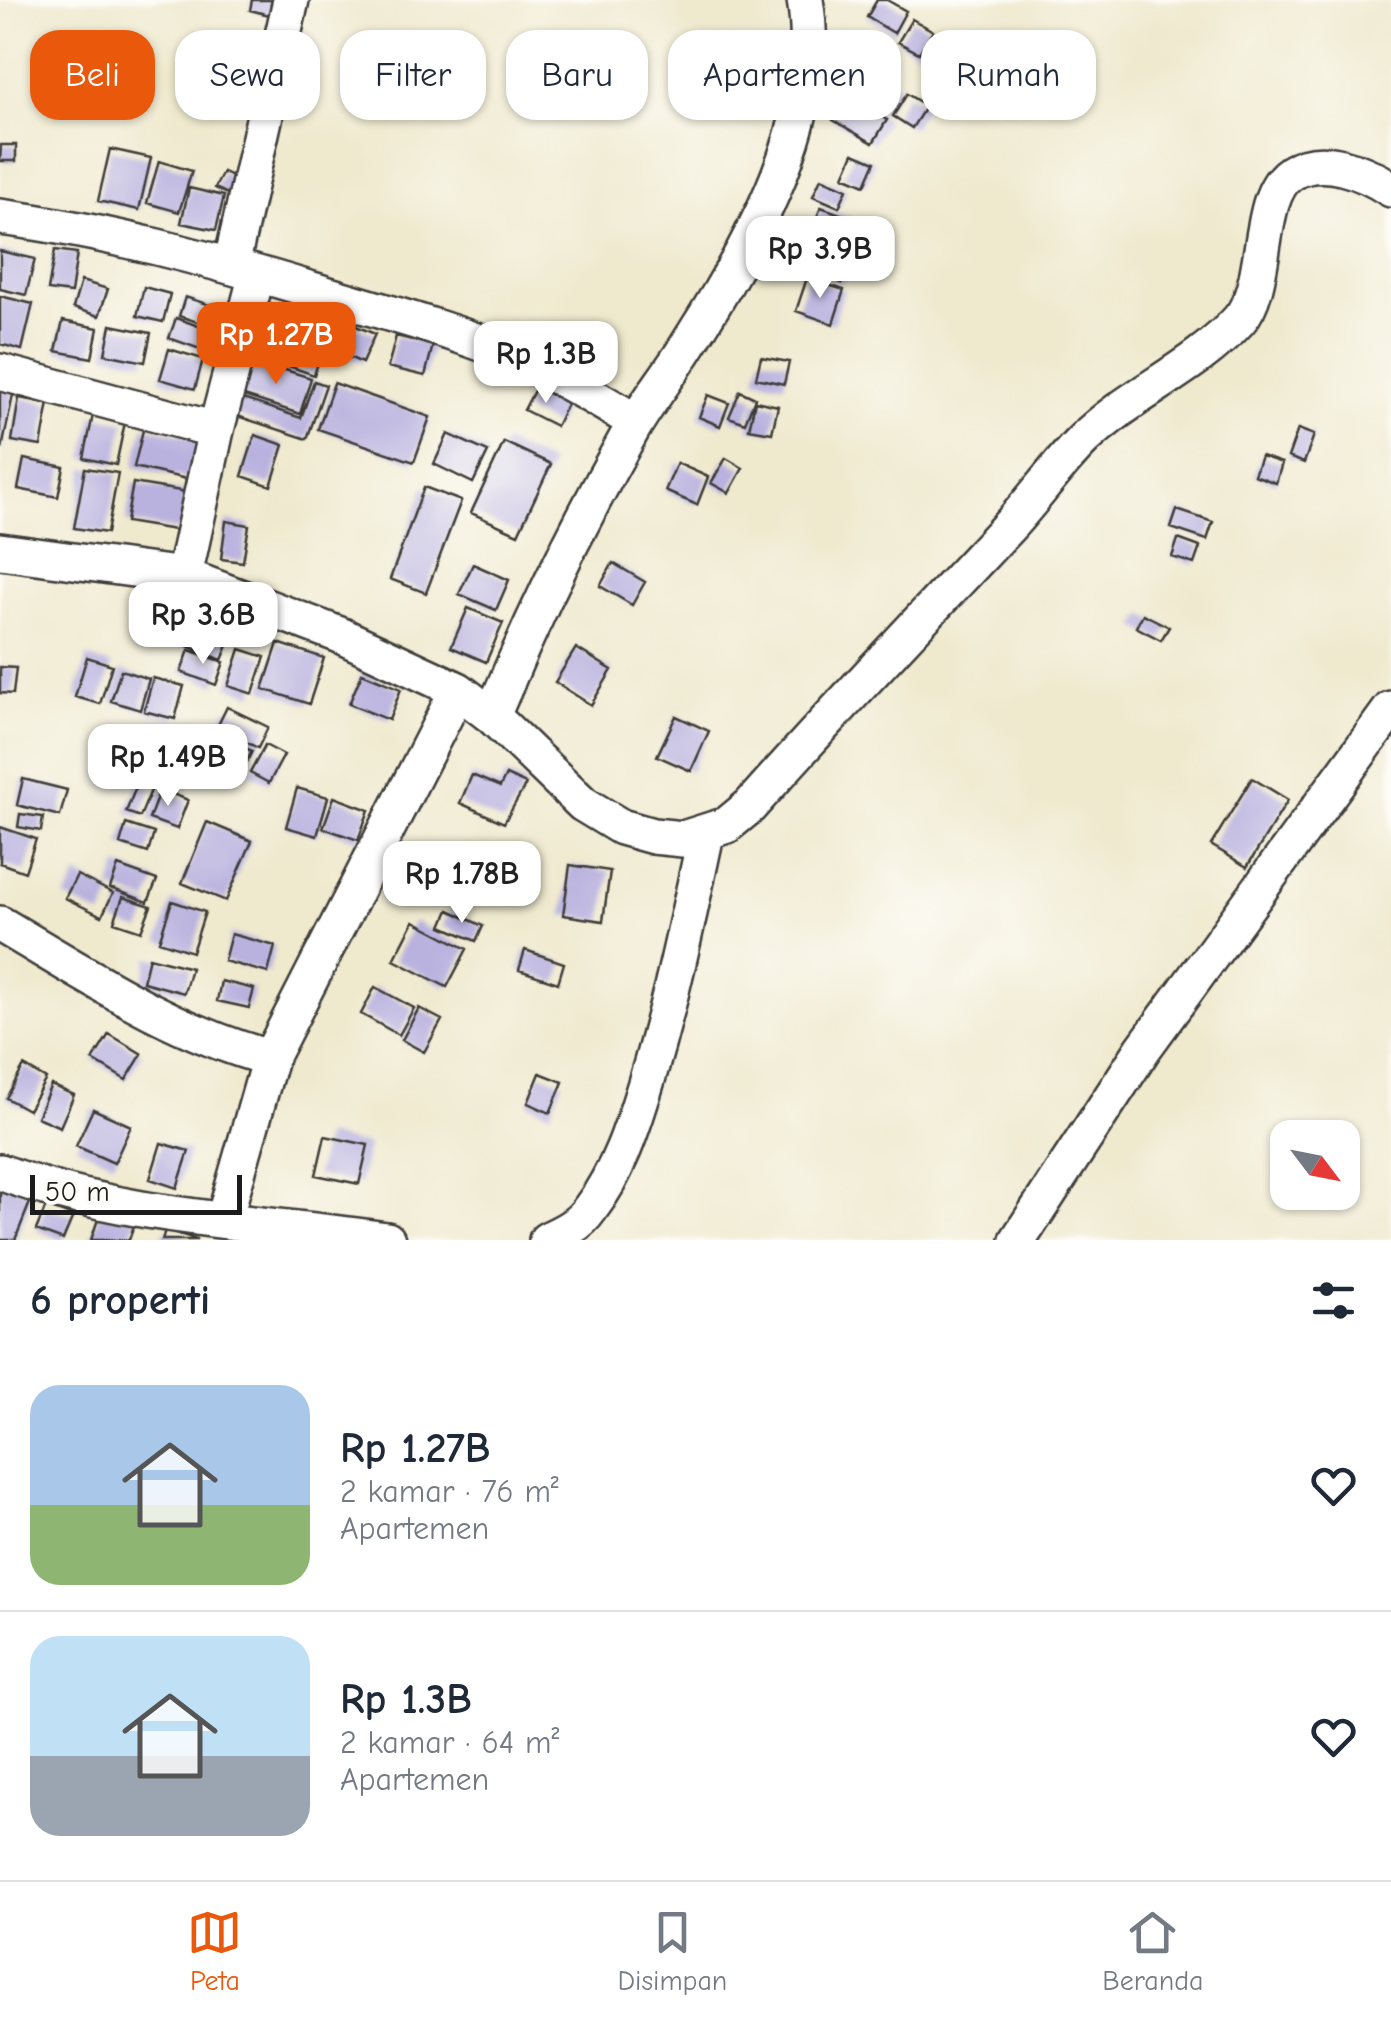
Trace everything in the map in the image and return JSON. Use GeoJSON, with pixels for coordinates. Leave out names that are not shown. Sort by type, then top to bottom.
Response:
{"type":"FeatureCollection","features":[{"type":"Feature","properties":{"kind":"street"},"geometry":{"type":"LineString","coordinates":[[184,576],[216,430],[291,0]]}},
{"type":"Feature","properties":{"kind":"street"},"geometry":{"type":"LineString","coordinates":[[492,716],[574,532],[636,422],[731,275],[785,158],[806,70],[805,0]]}},
{"type":"Feature","properties":{"kind":"street"},"geometry":{"type":"LineString","coordinates":[[0,551],[184,576],[340,635],[458,690],[492,716],[583,804],[621,827],[683,840],[727,825],[750,806],[1030,504],[1082,441],[1218,342],[1243,316],[1259,270],[1277,188],[1290,173],[1310,166],[1346,167],[1391,189]]}},
{"type":"Feature","properties":{"kind":"street"},"geometry":{"type":"LineString","coordinates":[[0,217],[116,237],[244,270],[508,353],[569,382],[636,422]]}},
{"type":"Feature","properties":{"kind":"street"},"geometry":{"type":"LineString","coordinates":[[0,372],[216,430]]}},
{"type":"Feature","properties":{"kind":"street"},"geometry":{"type":"LineString","coordinates":[[224,1219],[270,1058],[458,690]]}},
{"type":"Feature","properties":{"kind":"street"},"geometry":{"type":"LineString","coordinates":[[1018,1240],[1143,1049],[1391,710]]}},
{"type":"Feature","properties":{"kind":"street"},"geometry":{"type":"LineString","coordinates":[[547,1240],[568,1230],[588,1212],[609,1180],[635,1120],[660,1039],[706,834]]}},
{"type":"Feature","properties":{"kind":"street"},"geometry":{"type":"LineString","coordinates":[[0,924],[144,1008],[225,1044],[270,1058]]}},
{"type":"Feature","properties":{"kind":"street"},"geometry":{"type":"LineString","coordinates":[[0,1172],[66,1195],[172,1216],[387,1240]]}},
{"type":"Feature","properties":{"kind":"building"},"geometry":{"type":"Polygon","coordinates":[[[252,0],[281,0],[277,17],[250,10],[252,0]]]}},
{"type":"Feature","properties":{"kind":"building"},"geometry":{"type":"Polygon","coordinates":[[[877,0],[887,0],[906,11],[896,30],[867,17],[877,0]]]}},
{"type":"Feature","properties":{"kind":"building"},"geometry":{"type":"Polygon","coordinates":[[[912,19],[931,30],[921,30],[919,53],[901,44],[912,19]]]}},
{"type":"Feature","properties":{"kind":"building"},"geometry":{"type":"Polygon","coordinates":[[[907,94],[921,103],[921,114],[912,128],[899,120],[901,103],[907,94]]]}},
{"type":"Feature","properties":{"kind":"building"},"geometry":{"type":"Polygon","coordinates":[[[833,120],[887,120],[873,143],[833,120]]]}},
{"type":"Feature","properties":{"kind":"building"},"geometry":{"type":"Polygon","coordinates":[[[1,145],[16,145],[16,161],[0,161],[1,145]]]}},
{"type":"Feature","properties":{"kind":"building"},"geometry":{"type":"Polygon","coordinates":[[[110,149],[151,158],[139,210],[98,201],[110,149]]]}},
{"type":"Feature","properties":{"kind":"building"},"geometry":{"type":"Polygon","coordinates":[[[854,153],[875,162],[865,185],[844,176],[854,153]]]}},
{"type":"Feature","properties":{"kind":"building"},"geometry":{"type":"Polygon","coordinates":[[[159,161],[192,171],[179,212],[147,203],[159,161]]]}},
{"type":"Feature","properties":{"kind":"building"},"geometry":{"type":"Polygon","coordinates":[[[223,172],[240,180],[232,196],[215,188],[223,172]]]}},
{"type":"Feature","properties":{"kind":"building"},"geometry":{"type":"Polygon","coordinates":[[[821,178],[847,189],[839,207],[813,196],[821,178]]]}},
{"type":"Feature","properties":{"kind":"building"},"geometry":{"type":"Polygon","coordinates":[[[189,188],[224,196],[216,230],[181,223],[189,188]]]}},
{"type":"Feature","properties":{"kind":"building"},"geometry":{"type":"Polygon","coordinates":[[[821,207],[851,218],[844,236],[814,224],[821,207]]]}},
{"type":"Feature","properties":{"kind":"building"},"geometry":{"type":"Polygon","coordinates":[[[813,227],[845,245],[832,267],[846,273],[842,283],[818,273],[822,263],[800,250],[813,227]]]}},
{"type":"Feature","properties":{"kind":"building"},"geometry":{"type":"Polygon","coordinates":[[[55,250],[77,253],[71,293],[48,290],[55,250]]]}},
{"type":"Feature","properties":{"kind":"building"},"geometry":{"type":"Polygon","coordinates":[[[0,251],[35,259],[26,295],[0,289],[0,251]]]}},
{"type":"Feature","properties":{"kind":"building"},"geometry":{"type":"Polygon","coordinates":[[[807,278],[844,290],[833,324],[796,311],[807,278]]]}},
{"type":"Feature","properties":{"kind":"building"},"geometry":{"type":"Polygon","coordinates":[[[81,281],[108,289],[99,316],[73,308],[81,281]]]}},
{"type":"Feature","properties":{"kind":"building"},"geometry":{"type":"Polygon","coordinates":[[[144,287],[170,294],[163,322],[137,316],[144,287]]]}},
{"type":"Feature","properties":{"kind":"building"},"geometry":{"type":"Polygon","coordinates":[[[0,296],[33,304],[22,350],[0,344],[0,296]]]}},
{"type":"Feature","properties":{"kind":"building"},"geometry":{"type":"Polygon","coordinates":[[[185,297],[213,306],[207,325],[179,316],[185,297]]]}},
{"type":"Feature","properties":{"kind":"building"},"geometry":{"type":"Polygon","coordinates":[[[269,311],[329,331],[314,375],[254,354],[269,311]]]}},
{"type":"Feature","properties":{"kind":"building"},"geometry":{"type":"Polygon","coordinates":[[[176,318],[207,329],[200,349],[169,338],[176,318]]]}},
{"type":"Feature","properties":{"kind":"building"},"geometry":{"type":"Polygon","coordinates":[[[63,321],[98,328],[92,358],[56,351],[63,321]]]}},
{"type":"Feature","properties":{"kind":"building"},"geometry":{"type":"Polygon","coordinates":[[[351,324],[375,334],[362,363],[338,352],[351,324]]]}},
{"type":"Feature","properties":{"kind":"building"},"geometry":{"type":"Polygon","coordinates":[[[111,325],[151,333],[145,362],[105,354],[111,325]]]}},
{"type":"Feature","properties":{"kind":"building"},"geometry":{"type":"Polygon","coordinates":[[[396,336],[433,345],[425,376],[388,367],[396,336]]]}},
{"type":"Feature","properties":{"kind":"building"},"geometry":{"type":"Polygon","coordinates":[[[169,349],[203,359],[195,389],[160,379],[169,349]]]}},
{"type":"Feature","properties":{"kind":"building"},"geometry":{"type":"Polygon","coordinates":[[[761,357],[789,362],[784,384],[756,378],[761,357]]]}},
{"type":"Feature","properties":{"kind":"building"},"geometry":{"type":"Polygon","coordinates":[[[253,360],[311,378],[300,414],[241,395],[253,360]]]}},
{"type":"Feature","properties":{"kind":"building"},"geometry":{"type":"Polygon","coordinates":[[[314,381],[326,385],[307,439],[225,412],[231,395],[301,418],[314,381]]]}},
{"type":"Feature","properties":{"kind":"building"},"geometry":{"type":"Polygon","coordinates":[[[334,383],[430,417],[414,462],[318,429],[334,383]]]}},
{"type":"Feature","properties":{"kind":"building"},"geometry":{"type":"Polygon","coordinates":[[[0,386],[14,390],[2,449],[0,449],[0,386]]]}},
{"type":"Feature","properties":{"kind":"building"},"geometry":{"type":"Polygon","coordinates":[[[536,387],[568,402],[556,426],[524,410],[536,387]]]}},
{"type":"Feature","properties":{"kind":"building"},"geometry":{"type":"Polygon","coordinates":[[[740,391],[755,398],[745,423],[729,417],[740,391]]]}},
{"type":"Feature","properties":{"kind":"building"},"geometry":{"type":"Polygon","coordinates":[[[708,395],[729,403],[720,426],[699,417],[708,395]]]}},
{"type":"Feature","properties":{"kind":"building"},"geometry":{"type":"Polygon","coordinates":[[[19,398],[49,403],[41,446],[12,441],[19,398]]]}},
{"type":"Feature","properties":{"kind":"building"},"geometry":{"type":"Polygon","coordinates":[[[755,401],[778,406],[772,433],[749,429],[755,401]]]}},
{"type":"Feature","properties":{"kind":"building"},"geometry":{"type":"Polygon","coordinates":[[[93,415],[125,422],[116,465],[84,458],[93,415]]]}},
{"type":"Feature","properties":{"kind":"building"},"geometry":{"type":"Polygon","coordinates":[[[144,426],[200,439],[191,480],[134,467],[144,426]]]}},
{"type":"Feature","properties":{"kind":"building"},"geometry":{"type":"Polygon","coordinates":[[[1298,429],[1314,435],[1304,463],[1288,457],[1298,429]]]}},
{"type":"Feature","properties":{"kind":"building"},"geometry":{"type":"Polygon","coordinates":[[[448,434],[488,452],[473,483],[434,464],[448,434]]]}},
{"type":"Feature","properties":{"kind":"building"},"geometry":{"type":"Polygon","coordinates":[[[255,435],[284,445],[271,486],[242,476],[255,435]]]}},
{"type":"Feature","properties":{"kind":"building"},"geometry":{"type":"Polygon","coordinates":[[[504,442],[551,464],[518,534],[471,513],[504,442]]]}},
{"type":"Feature","properties":{"kind":"building"},"geometry":{"type":"Polygon","coordinates":[[[1261,456],[1282,463],[1276,483],[1254,475],[1261,456]]]}},
{"type":"Feature","properties":{"kind":"building"},"geometry":{"type":"Polygon","coordinates":[[[726,458],[743,468],[729,493],[711,483],[726,458]]]}},
{"type":"Feature","properties":{"kind":"building"},"geometry":{"type":"Polygon","coordinates":[[[24,459],[64,467],[58,497],[18,489],[24,459]]]}},
{"type":"Feature","properties":{"kind":"building"},"geometry":{"type":"Polygon","coordinates":[[[677,463],[708,477],[697,505],[665,491],[677,463]]]}},
{"type":"Feature","properties":{"kind":"building"},"geometry":{"type":"Polygon","coordinates":[[[85,468],[118,473],[107,533],[74,528],[85,468]]]}},
{"type":"Feature","properties":{"kind":"building"},"geometry":{"type":"Polygon","coordinates":[[[133,483],[187,492],[181,531],[126,522],[133,483]]]}},
{"type":"Feature","properties":{"kind":"building"},"geometry":{"type":"Polygon","coordinates":[[[424,487],[461,501],[426,593],[390,579],[424,487]]]}},
{"type":"Feature","properties":{"kind":"building"},"geometry":{"type":"Polygon","coordinates":[[[1177,510],[1213,522],[1207,540],[1171,528],[1177,510]]]}},
{"type":"Feature","properties":{"kind":"building"},"geometry":{"type":"Polygon","coordinates":[[[226,521],[249,525],[243,562],[221,559],[226,521]]]}},
{"type":"Feature","properties":{"kind":"building"},"geometry":{"type":"Polygon","coordinates":[[[1178,539],[1200,547],[1194,564],[1172,557],[1178,539]]]}},
{"type":"Feature","properties":{"kind":"building"},"geometry":{"type":"Polygon","coordinates":[[[613,563],[645,582],[632,605],[600,586],[613,563]]]}},
{"type":"Feature","properties":{"kind":"building"},"geometry":{"type":"Polygon","coordinates":[[[473,564],[509,580],[496,610],[459,594],[473,564]]]}},
{"type":"Feature","properties":{"kind":"building"},"geometry":{"type":"Polygon","coordinates":[[[185,608],[235,628],[222,660],[173,640],[185,608]]]}},
{"type":"Feature","properties":{"kind":"building"},"geometry":{"type":"Polygon","coordinates":[[[468,608],[503,623],[486,662],[451,647],[468,608]]]}},
{"type":"Feature","properties":{"kind":"building"},"geometry":{"type":"Polygon","coordinates":[[[1143,614],[1169,627],[1161,640],[1136,627],[1143,614]]]}},
{"type":"Feature","properties":{"kind":"building"},"geometry":{"type":"Polygon","coordinates":[[[278,643],[324,658],[309,704],[263,689],[278,643]]]}},
{"type":"Feature","properties":{"kind":"building"},"geometry":{"type":"Polygon","coordinates":[[[576,648],[612,670],[591,705],[555,682],[576,648]]]}},
{"type":"Feature","properties":{"kind":"building"},"geometry":{"type":"Polygon","coordinates":[[[240,649],[265,657],[253,694],[228,686],[240,649]]]}},
{"type":"Feature","properties":{"kind":"building"},"geometry":{"type":"Polygon","coordinates":[[[189,650],[224,662],[216,685],[181,672],[189,650]]]}},
{"type":"Feature","properties":{"kind":"building"},"geometry":{"type":"Polygon","coordinates":[[[87,657],[112,665],[100,704],[75,697],[87,657]]]}},
{"type":"Feature","properties":{"kind":"building"},"geometry":{"type":"Polygon","coordinates":[[[0,667],[16,668],[13,694],[0,693],[0,667]]]}},
{"type":"Feature","properties":{"kind":"building"},"geometry":{"type":"Polygon","coordinates":[[[121,670],[149,679],[140,710],[111,701],[121,670]]]}},
{"type":"Feature","properties":{"kind":"building"},"geometry":{"type":"Polygon","coordinates":[[[362,673],[401,689],[389,720],[349,704],[362,673]]]}},
{"type":"Feature","properties":{"kind":"building"},"geometry":{"type":"Polygon","coordinates":[[[153,678],[184,686],[175,719],[144,711],[153,678]]]}},
{"type":"Feature","properties":{"kind":"building"},"geometry":{"type":"Polygon","coordinates":[[[227,707],[268,727],[258,748],[217,727],[227,707]]]}},
{"type":"Feature","properties":{"kind":"building"},"geometry":{"type":"Polygon","coordinates":[[[676,716],[709,731],[691,771],[657,756],[676,716]]]}},
{"type":"Feature","properties":{"kind":"building"},"geometry":{"type":"Polygon","coordinates":[[[114,726],[136,732],[129,757],[107,751],[114,726]]]}},
{"type":"Feature","properties":{"kind":"building"},"geometry":{"type":"Polygon","coordinates":[[[223,738],[252,751],[244,768],[216,755],[223,738]]]}},
{"type":"Feature","properties":{"kind":"building"},"geometry":{"type":"Polygon","coordinates":[[[265,745],[284,755],[269,783],[250,773],[265,745]]]}},
{"type":"Feature","properties":{"kind":"building"},"geometry":{"type":"Polygon","coordinates":[[[472,775],[500,787],[506,775],[526,784],[504,823],[460,803],[472,775]]]}},
{"type":"Feature","properties":{"kind":"building"},"geometry":{"type":"Polygon","coordinates":[[[1252,778],[1288,800],[1247,867],[1211,845],[1252,778]]]}},
{"type":"Feature","properties":{"kind":"building"},"geometry":{"type":"Polygon","coordinates":[[[23,779],[67,790],[60,816],[17,805],[23,779]]]}},
{"type":"Feature","properties":{"kind":"building"},"geometry":{"type":"Polygon","coordinates":[[[138,782],[152,788],[140,817],[126,812],[138,782]]]}},
{"type":"Feature","properties":{"kind":"building"},"geometry":{"type":"Polygon","coordinates":[[[297,788],[328,797],[317,836],[286,827],[297,788]]]}},
{"type":"Feature","properties":{"kind":"building"},"geometry":{"type":"Polygon","coordinates":[[[160,789],[188,800],[177,829],[149,819],[160,789]]]}},
{"type":"Feature","properties":{"kind":"building"},"geometry":{"type":"Polygon","coordinates":[[[334,797],[369,810],[358,840],[323,828],[334,797]]]}},
{"type":"Feature","properties":{"kind":"building"},"geometry":{"type":"Polygon","coordinates":[[[20,814],[43,817],[41,831],[18,827],[20,814]]]}},
{"type":"Feature","properties":{"kind":"building"},"geometry":{"type":"Polygon","coordinates":[[[207,822],[252,841],[226,901],[182,883],[207,822]]]}},
{"type":"Feature","properties":{"kind":"building"},"geometry":{"type":"Polygon","coordinates":[[[126,824],[154,833],[148,853],[120,844],[126,824]]]}},
{"type":"Feature","properties":{"kind":"building"},"geometry":{"type":"Polygon","coordinates":[[[0,827],[36,839],[25,872],[0,863],[0,827]]]}},
{"type":"Feature","properties":{"kind":"building"},"geometry":{"type":"Polygon","coordinates":[[[478,850],[526,870],[513,903],[464,884],[478,850]]]}},
{"type":"Feature","properties":{"kind":"building"},"geometry":{"type":"Polygon","coordinates":[[[570,865],[610,871],[603,921],[563,915],[570,865]]]}},
{"type":"Feature","properties":{"kind":"building"},"geometry":{"type":"Polygon","coordinates":[[[118,866],[157,880],[148,902],[110,888],[118,866]]]}},
{"type":"Feature","properties":{"kind":"building"},"geometry":{"type":"Polygon","coordinates":[[[77,875],[113,893],[102,916],[65,898],[77,875]]]}},
{"type":"Feature","properties":{"kind":"building"},"geometry":{"type":"Polygon","coordinates":[[[123,897],[151,906],[141,931],[114,922],[123,897]]]}},
{"type":"Feature","properties":{"kind":"building"},"geometry":{"type":"Polygon","coordinates":[[[172,901],[205,912],[192,952],[159,941],[172,901]]]}},
{"type":"Feature","properties":{"kind":"building"},"geometry":{"type":"Polygon","coordinates":[[[449,910],[483,926],[476,941],[442,926],[449,910]]]}},
{"type":"Feature","properties":{"kind":"building"},"geometry":{"type":"Polygon","coordinates":[[[414,921],[467,949],[447,987],[394,960],[414,921]]]}},
{"type":"Feature","properties":{"kind":"building"},"geometry":{"type":"Polygon","coordinates":[[[231,934],[275,946],[268,973],[224,961],[231,934]]]}},
{"type":"Feature","properties":{"kind":"building"},"geometry":{"type":"Polygon","coordinates":[[[525,950],[564,963],[558,983],[519,970],[525,950]]]}},
{"type":"Feature","properties":{"kind":"building"},"geometry":{"type":"Polygon","coordinates":[[[149,957],[191,968],[184,993],[143,982],[149,957]]]}},
{"type":"Feature","properties":{"kind":"building"},"geometry":{"type":"Polygon","coordinates":[[[221,981],[254,989],[249,1008],[217,1001],[221,981]]]}},
{"type":"Feature","properties":{"kind":"building"},"geometry":{"type":"Polygon","coordinates":[[[375,987],[414,1008],[399,1035],[361,1014],[375,987]]]}},
{"type":"Feature","properties":{"kind":"building"},"geometry":{"type":"Polygon","coordinates":[[[419,1008],[442,1020],[424,1052],[402,1040],[419,1008]]]}},
{"type":"Feature","properties":{"kind":"building"},"geometry":{"type":"Polygon","coordinates":[[[109,1034],[142,1054],[126,1080],[93,1060],[109,1034]]]}},
{"type":"Feature","properties":{"kind":"building"},"geometry":{"type":"Polygon","coordinates":[[[24,1066],[46,1079],[28,1110],[6,1098],[24,1066]]]}},
{"type":"Feature","properties":{"kind":"building"},"geometry":{"type":"Polygon","coordinates":[[[540,1073],[563,1082],[550,1113],[528,1103],[540,1073]]]}},
{"type":"Feature","properties":{"kind":"building"},"geometry":{"type":"Polygon","coordinates":[[[51,1085],[74,1095],[60,1127],[37,1117],[51,1085]]]}},
{"type":"Feature","properties":{"kind":"building"},"geometry":{"type":"Polygon","coordinates":[[[93,1109],[131,1126],[114,1163],[76,1146],[93,1109]]]}},
{"type":"Feature","properties":{"kind":"building"},"geometry":{"type":"Polygon","coordinates":[[[325,1136],[368,1145],[359,1184],[316,1175],[325,1136]]]}},
{"type":"Feature","properties":{"kind":"building"},"geometry":{"type":"Polygon","coordinates":[[[161,1143],[189,1151],[177,1188],[150,1179],[161,1143]]]}},
{"type":"Feature","properties":{"kind":"building"},"geometry":{"type":"Polygon","coordinates":[[[0,1181],[33,1195],[15,1240],[0,1240],[0,1181]]]}},
{"type":"Feature","properties":{"kind":"building"},"geometry":{"type":"Polygon","coordinates":[[[46,1206],[73,1216],[63,1240],[36,1230],[46,1206]]]}},
{"type":"Feature","properties":{"kind":"building"},"geometry":{"type":"Polygon","coordinates":[[[102,1207],[136,1220],[129,1240],[91,1240],[102,1207]]]}},
{"type":"Feature","properties":{"kind":"building"},"geometry":{"type":"Polygon","coordinates":[[[165,1230],[196,1239],[196,1240],[162,1240],[165,1230]]]}}]}
